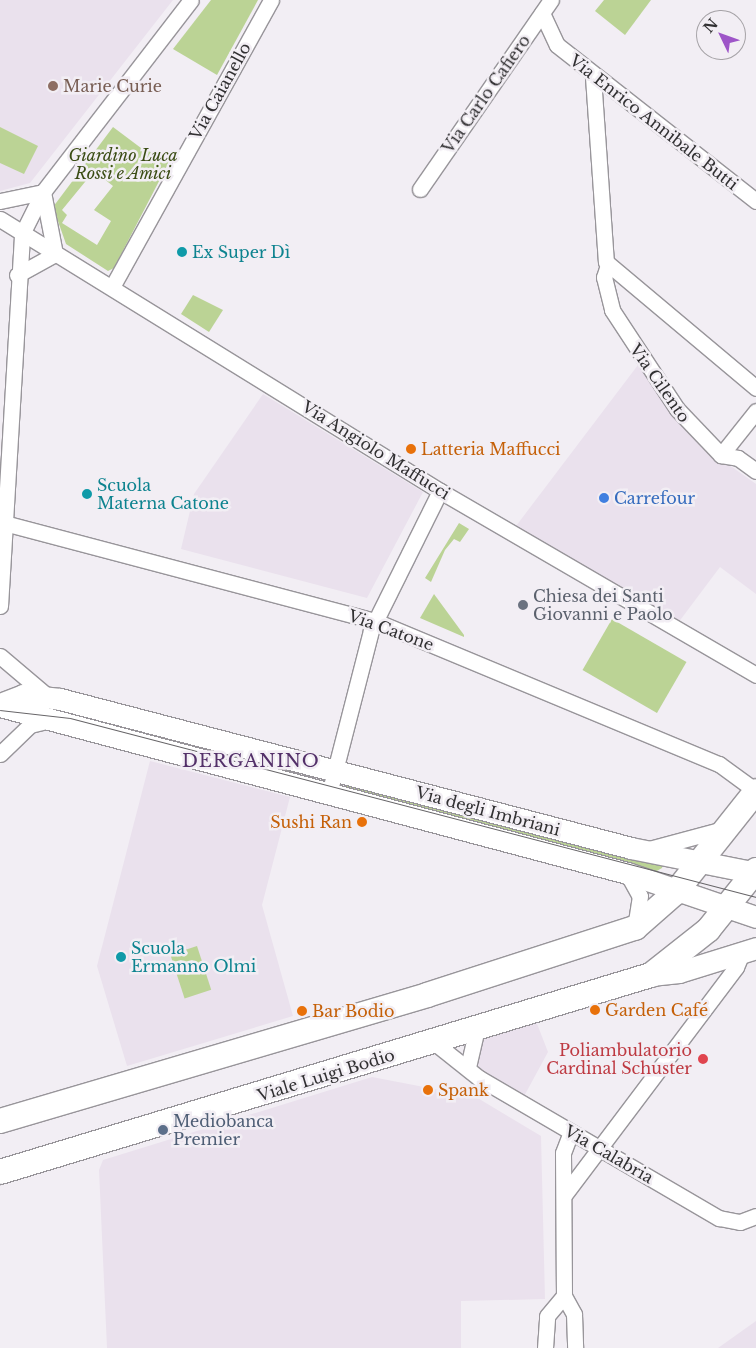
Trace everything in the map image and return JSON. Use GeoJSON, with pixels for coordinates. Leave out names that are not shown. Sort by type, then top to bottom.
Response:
{"type":"FeatureCollection","features":[{"type":"Feature","properties":{"kind":"main road"},"geometry":{"type":"LineString","coordinates":[[4,1116],[427,995],[635,928],[675,893],[756,791]]}},
{"type":"Feature","properties":{"kind":"main road"},"geometry":{"type":"LineString","coordinates":[[651,975],[728,909],[755,872]]}},
{"type":"Feature","properties":{"kind":"main road","name":"Viale Luigi Bodio"},"geometry":{"type":"LineString","coordinates":[[0,1172],[476,1031],[651,975]]}},
{"type":"Feature","properties":{"kind":"street"},"geometry":{"type":"LineString","coordinates":[[0,606],[17,275],[22,234],[43,192],[191,0]]}},
{"type":"Feature","properties":{"kind":"street","name":"Via Caianello"},"geometry":{"type":"LineString","coordinates":[[112,287],[270,0]]}},
{"type":"Feature","properties":{"kind":"street","name":"Via Carlo Cafiero"},"geometry":{"type":"LineString","coordinates":[[420,189],[551,0]]}},
{"type":"Feature","properties":{"kind":"street","name":"Via Enrico Annibale Butti"},"geometry":{"type":"LineString","coordinates":[[542,13],[557,45],[593,77],[756,202]]}},
{"type":"Feature","properties":{"kind":"street","name":"Via Cilento"},"geometry":{"type":"LineString","coordinates":[[593,77],[607,264],[604,277],[612,310],[637,352],[698,437],[721,455],[738,458],[756,471]]}},
{"type":"Feature","properties":{"kind":"street"},"geometry":{"type":"LineString","coordinates":[[0,201],[43,192]]}},
{"type":"Feature","properties":{"kind":"street"},"geometry":{"type":"LineString","coordinates":[[17,275],[55,254],[43,192]]}},
{"type":"Feature","properties":{"kind":"street","name":"Via Angiolo Maffucci"},"geometry":{"type":"LineString","coordinates":[[0,219],[440,490],[756,675]]}},
{"type":"Feature","properties":{"kind":"street"},"geometry":{"type":"LineString","coordinates":[[607,264],[756,388]]}},
{"type":"Feature","properties":{"kind":"street"},"geometry":{"type":"LineString","coordinates":[[721,455],[756,410]]}},
{"type":"Feature","properties":{"kind":"street"},"geometry":{"type":"LineString","coordinates":[[329,794],[375,621],[440,490]]}},
{"type":"Feature","properties":{"kind":"street","name":"Via Catone"},"geometry":{"type":"LineString","coordinates":[[3,523],[375,621],[719,764],[756,791]]}},
{"type":"Feature","properties":{"kind":"street","name":"Via degli Imbriani"},"geometry":{"type":"LineString","coordinates":[[0,656],[32,688],[54,698]]}},
{"type":"Feature","properties":{"kind":"street","name":"Via degli Imbriani"},"geometry":{"type":"LineString","coordinates":[[0,705],[23,695],[54,698],[642,850],[755,872]]}},
{"type":"Feature","properties":{"kind":"street","name":"Via degli Imbriani"},"geometry":{"type":"LineString","coordinates":[[0,705],[46,721],[627,873],[675,893],[756,917]]}},
{"type":"Feature","properties":{"kind":"street"},"geometry":{"type":"LineString","coordinates":[[0,754],[28,727],[46,721]]}},
{"type":"Feature","properties":{"kind":"street"},"geometry":{"type":"LineString","coordinates":[[642,850],[727,828]]}},
{"type":"Feature","properties":{"kind":"street"},"geometry":{"type":"LineString","coordinates":[[627,873],[640,896],[635,928]]}},
{"type":"Feature","properties":{"kind":"street"},"geometry":{"type":"LineString","coordinates":[[651,975],[679,972],[749,951]]}},
{"type":"Feature","properties":{"kind":"street"},"geometry":{"type":"LineString","coordinates":[[565,1194],[598,1147],[749,951]]}},
{"type":"Feature","properties":{"kind":"street"},"geometry":{"type":"LineString","coordinates":[[468,1068],[476,1031]]}},
{"type":"Feature","properties":{"kind":"street","name":"Via Calabria"},"geometry":{"type":"LineString","coordinates":[[435,1043],[468,1068],[571,1132],[722,1220],[740,1222],[756,1216]]}},
{"type":"Feature","properties":{"kind":"street"},"geometry":{"type":"LineString","coordinates":[[571,1132],[563,1153],[565,1194],[564,1296],[574,1314],[575,1348]]}},
{"type":"Feature","properties":{"kind":"street"},"geometry":{"type":"LineString","coordinates":[[545,1348],[547,1316],[564,1296]]}},
{"type":"Feature","properties":{"kind":"shaded area","name":"Marie Curie"},"geometry":{"type":"Polygon","coordinates":[[[0,0],[173,0],[30,183],[0,191],[0,0]]]}},
{"type":"Feature","properties":{"kind":"shaded area"},"geometry":{"type":"Polygon","coordinates":[[[641,361],[718,457],[756,484],[756,594],[720,567],[678,623],[513,530],[641,361]]]}},
{"type":"Feature","properties":{"kind":"shaded area"},"geometry":{"type":"Polygon","coordinates":[[[263,394],[423,492],[367,598],[181,549],[194,494],[263,394]]]}},
{"type":"Feature","properties":{"kind":"shaded area"},"geometry":{"type":"Polygon","coordinates":[[[150,761],[290,797],[262,905],[293,1016],[127,1066],[97,966],[150,761]]]}},
{"type":"Feature","properties":{"kind":"shaded area"},"geometry":{"type":"Polygon","coordinates":[[[534,1016],[548,1052],[522,1100],[474,1070],[474,1040],[534,1016]]]}},
{"type":"Feature","properties":{"kind":"shaded area"},"geometry":{"type":"Polygon","coordinates":[[[372,1077],[476,1097],[541,1136],[545,1299],[461,1301],[461,1348],[107,1348],[99,1170],[103,1160],[372,1077]]]}},
{"type":"Feature","properties":{"kind":"shaded area"},"geometry":{"type":"Polygon","coordinates":[[[756,1321],[756,1348],[718,1348],[756,1321]]]}},
{"type":"Feature","properties":{"kind":"green space"},"geometry":{"type":"Polygon","coordinates":[[[211,0],[258,0],[217,75],[173,49],[211,0]]]}},
{"type":"Feature","properties":{"kind":"green space"},"geometry":{"type":"Polygon","coordinates":[[[604,0],[651,0],[625,35],[595,11],[604,0]]]}},
{"type":"Feature","properties":{"kind":"green space"},"geometry":{"type":"Polygon","coordinates":[[[0,127],[38,146],[24,174],[0,163],[0,127]]]}},
{"type":"Feature","properties":{"kind":"green space","name":"Giardino Luca Rossi e Amici"},"geometry":{"type":"Polygon","coordinates":[[[113,127],[141,148],[170,160],[114,268],[108,271],[66,244],[53,207],[113,127]],[[94,171],[62,210],[67,215],[62,223],[97,245],[111,221],[94,210],[113,186],[94,171]]]}},
{"type":"Feature","properties":{"kind":"green space"},"geometry":{"type":"Polygon","coordinates":[[[193,295],[223,310],[209,332],[181,314],[193,295]]]}},
{"type":"Feature","properties":{"kind":"green space"},"geometry":{"type":"Polygon","coordinates":[[[459,523],[469,529],[460,542],[454,539],[445,550],[431,582],[425,578],[459,523]]]}},
{"type":"Feature","properties":{"kind":"green space"},"geometry":{"type":"Polygon","coordinates":[[[434,594],[464,635],[464,637],[420,618],[434,594]]]}},
{"type":"Feature","properties":{"kind":"green space"},"geometry":{"type":"Polygon","coordinates":[[[612,619],[686,662],[657,713],[582,670],[612,619]]]}},
{"type":"Feature","properties":{"kind":"green space"},"geometry":{"type":"Polygon","coordinates":[[[348,781],[664,860],[662,868],[655,872],[346,792],[348,781]]]}},
{"type":"Feature","properties":{"kind":"green space"},"geometry":{"type":"Polygon","coordinates":[[[197,946],[211,990],[185,998],[170,955],[197,946]]]}},
{"type":"Feature","properties":{"kind":"tram line"},"geometry":{"type":"LineString","coordinates":[[0,710],[70,718],[756,897]]}},
{"type":"Feature","properties":{"kind":"place","name":"Marie Curie"},"geometry":{"type":"Point","coordinates":[53,86]}},
{"type":"Feature","properties":{"kind":"place","name":"Ex Super Dì"},"geometry":{"type":"Point","coordinates":[182,252]}},
{"type":"Feature","properties":{"kind":"place","name":"Latteria Maffucci"},"geometry":{"type":"Point","coordinates":[411,449]}},
{"type":"Feature","properties":{"kind":"place","name":"Scuola Materna Catone"},"geometry":{"type":"Point","coordinates":[87,494]}},
{"type":"Feature","properties":{"kind":"place","name":"Carrefour"},"geometry":{"type":"Point","coordinates":[604,498]}},
{"type":"Feature","properties":{"kind":"place","name":"Chiesa dei Santi Giovanni e Paolo"},"geometry":{"type":"Point","coordinates":[523,605]}},
{"type":"Feature","properties":{"kind":"place","name":"Sushi Ran"},"geometry":{"type":"Point","coordinates":[362,822]}},
{"type":"Feature","properties":{"kind":"place","name":"Scuola Ermanno Olmi"},"geometry":{"type":"Point","coordinates":[121,957]}},
{"type":"Feature","properties":{"kind":"place","name":"Garden Café"},"geometry":{"type":"Point","coordinates":[595,1010]}},
{"type":"Feature","properties":{"kind":"place","name":"Bar Bodio"},"geometry":{"type":"Point","coordinates":[302,1011]}},
{"type":"Feature","properties":{"kind":"place","name":"Poliambulatorio Cardinal Schuster"},"geometry":{"type":"Point","coordinates":[703,1059]}},
{"type":"Feature","properties":{"kind":"place","name":"Spank"},"geometry":{"type":"Point","coordinates":[428,1090]}},
{"type":"Feature","properties":{"kind":"place","name":"Mediobanca Premier"},"geometry":{"type":"Point","coordinates":[163,1130]}},
{"type":"Feature","properties":{"kind":"district","name":"DERGANINO"},"geometry":{"type":"Point","coordinates":[251,761]}}]}
